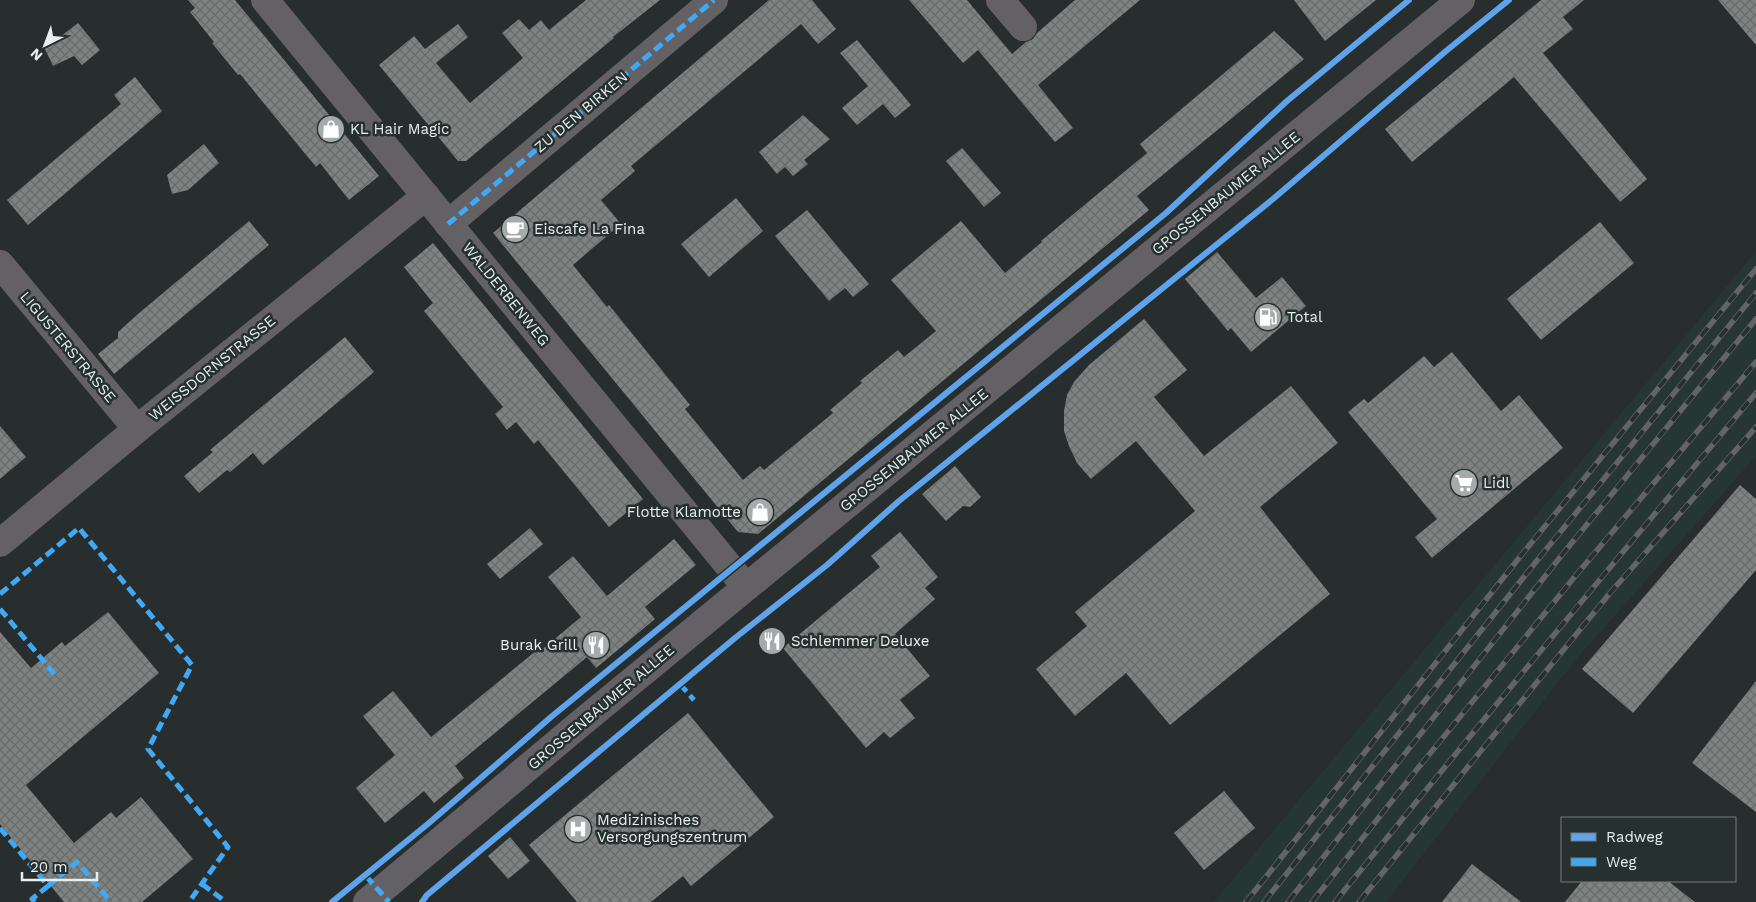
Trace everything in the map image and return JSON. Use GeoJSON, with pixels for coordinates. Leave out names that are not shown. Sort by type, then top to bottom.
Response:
{"type":"FeatureCollection","features":[{"type":"Feature","properties":{"kind":"main road","name":"GROSSENBAUMER ALLEE"},"geometry":{"type":"LineString","coordinates":[[368,902],[746,587],[1461,0]]}},
{"type":"Feature","properties":{"kind":"street","name":"WALDERBENWEG"},"geometry":{"type":"LineString","coordinates":[[265,0],[746,587]]}},
{"type":"Feature","properties":{"kind":"street","name":"ZU DEN BIRKEN"},"geometry":{"type":"LineString","coordinates":[[448,224],[714,0]]}},
{"type":"Feature","properties":{"kind":"street"},"geometry":{"type":"LineString","coordinates":[[1000,0],[1023,27]]}},
{"type":"Feature","properties":{"kind":"street","name":"WEISSDORNSTRASSE"},"geometry":{"type":"LineString","coordinates":[[0,543],[137,429],[426,196]]}},
{"type":"Feature","properties":{"kind":"street","name":"LIGUSTERSTRASSE"},"geometry":{"type":"LineString","coordinates":[[0,264],[137,429]]}},
{"type":"Feature","properties":{"kind":"shaded area"},"geometry":{"type":"Polygon","coordinates":[[[1756,251],[1756,456],[1574,662],[1386,902],[1214,902],[1756,251]]]}},
{"type":"Feature","properties":{"kind":"building"},"geometry":{"type":"Polygon","coordinates":[[[188,0],[235,0],[379,176],[349,200],[320,163],[316,167],[240,74],[238,75],[212,43],[214,42],[190,12],[195,8],[188,0]]]}},
{"type":"Feature","properties":{"kind":"building"},"geometry":{"type":"Polygon","coordinates":[[[586,0],[660,0],[613,37],[466,161],[458,161],[379,65],[414,36],[425,49],[458,24],[468,37],[436,63],[470,103],[523,58],[502,33],[519,19],[529,30],[541,20],[549,30],[586,0]]]}},
{"type":"Feature","properties":{"kind":"building"},"geometry":{"type":"Polygon","coordinates":[[[769,0],[812,0],[836,29],[818,44],[801,24],[631,166],[635,171],[601,200],[621,224],[573,265],[607,307],[609,305],[690,405],[685,409],[743,480],[760,466],[764,470],[833,413],[830,410],[862,383],[860,381],[898,350],[904,357],[936,331],[891,280],[961,221],[1005,273],[1147,153],[1140,144],[1274,31],[1304,59],[1137,196],[1149,210],[758,534],[738,532],[493,233],[769,0]]]}},
{"type":"Feature","properties":{"kind":"building"},"geometry":{"type":"Polygon","coordinates":[[[909,0],[967,0],[1012,54],[1026,42],[1033,39],[1037,33],[1075,0],[1140,0],[1038,85],[1073,128],[1055,142],[978,50],[963,63],[909,0]]]}},
{"type":"Feature","properties":{"kind":"building"},"geometry":{"type":"Polygon","coordinates":[[[1294,0],[1376,0],[1325,41],[1294,0]]]}},
{"type":"Feature","properties":{"kind":"building"},"geometry":{"type":"Polygon","coordinates":[[[1541,0],[1584,0],[1563,17],[1573,29],[1543,53],[1647,179],[1620,202],[1514,77],[1412,162],[1385,129],[1541,0]]]}},
{"type":"Feature","properties":{"kind":"building"},"geometry":{"type":"Polygon","coordinates":[[[1718,0],[1756,0],[1756,45],[1718,0]]]}},
{"type":"Feature","properties":{"kind":"building"},"geometry":{"type":"Polygon","coordinates":[[[78,23],[100,50],[82,65],[74,56],[53,66],[44,47],[78,23]]]}},
{"type":"Feature","properties":{"kind":"building"},"geometry":{"type":"Polygon","coordinates":[[[857,40],[911,105],[895,118],[883,104],[857,125],[842,108],[868,86],[840,53],[857,40]]]}},
{"type":"Feature","properties":{"kind":"building"},"geometry":{"type":"Polygon","coordinates":[[[135,77],[162,111],[28,225],[7,200],[121,104],[114,95],[135,77]]]}},
{"type":"Feature","properties":{"kind":"building"},"geometry":{"type":"Polygon","coordinates":[[[803,115],[830,139],[804,160],[808,164],[793,176],[785,167],[777,174],[759,152],[803,115]]]}},
{"type":"Feature","properties":{"kind":"building"},"geometry":{"type":"Polygon","coordinates":[[[204,144],[219,163],[188,190],[172,194],[167,175],[204,144]]]}},
{"type":"Feature","properties":{"kind":"building"},"geometry":{"type":"Polygon","coordinates":[[[962,148],[1001,193],[984,207],[946,161],[962,148]]]}},
{"type":"Feature","properties":{"kind":"building"},"geometry":{"type":"Polygon","coordinates":[[[736,198],[763,231],[709,277],[681,244],[736,198]]]}},
{"type":"Feature","properties":{"kind":"building"},"geometry":{"type":"Polygon","coordinates":[[[807,210],[869,284],[853,297],[845,288],[829,301],[775,236],[807,210]]]}},
{"type":"Feature","properties":{"kind":"building"},"geometry":{"type":"Polygon","coordinates":[[[249,221],[269,245],[114,374],[98,354],[118,338],[118,332],[138,314],[249,221]]]}},
{"type":"Feature","properties":{"kind":"building"},"geometry":{"type":"Polygon","coordinates":[[[1600,222],[1634,263],[1541,340],[1507,299],[1600,222]]]}},
{"type":"Feature","properties":{"kind":"building"},"geometry":{"type":"Polygon","coordinates":[[[433,243],[643,499],[609,527],[538,440],[534,444],[516,422],[507,430],[495,414],[503,407],[424,311],[433,303],[404,267],[433,243]]]}},
{"type":"Feature","properties":{"kind":"building"},"geometry":{"type":"Polygon","coordinates":[[[1217,252],[1256,298],[1282,277],[1306,306],[1251,352],[1231,328],[1228,331],[1185,279],[1217,252]]]}},
{"type":"Feature","properties":{"kind":"building"},"geometry":{"type":"Polygon","coordinates":[[[1144,319],[1187,370],[1154,397],[1204,456],[1291,386],[1338,443],[1260,507],[1330,594],[1170,725],[1126,673],[1075,716],[1036,669],[1087,626],[1075,612],[1195,511],[1136,441],[1091,479],[1077,463],[1064,431],[1064,411],[1067,395],[1074,382],[1089,365],[1144,319]]]}},
{"type":"Feature","properties":{"kind":"building"},"geometry":{"type":"Polygon","coordinates":[[[345,337],[374,372],[263,465],[253,453],[230,472],[227,470],[199,493],[184,476],[213,452],[210,450],[345,337]]]}},
{"type":"Feature","properties":{"kind":"building","name":"Lidl"},"geometry":{"type":"Polygon","coordinates":[[[1452,352],[1501,411],[1519,395],[1563,448],[1432,558],[1415,537],[1437,519],[1348,412],[1364,399],[1368,403],[1424,356],[1434,367],[1452,352]]]}},
{"type":"Feature","properties":{"kind":"building"},"geometry":{"type":"Polygon","coordinates":[[[0,426],[26,457],[0,479],[0,426]]]}},
{"type":"Feature","properties":{"kind":"building"},"geometry":{"type":"Polygon","coordinates":[[[955,466],[981,497],[970,507],[963,506],[946,521],[922,494],[955,466]]]}},
{"type":"Feature","properties":{"kind":"building"},"geometry":{"type":"Polygon","coordinates":[[[1740,485],[1756,499],[1756,570],[1633,713],[1582,669],[1740,485]]]}},
{"type":"Feature","properties":{"kind":"building"},"geometry":{"type":"Polygon","coordinates":[[[530,528],[543,544],[500,579],[487,564],[530,528]]]}},
{"type":"Feature","properties":{"kind":"building"},"geometry":{"type":"Polygon","coordinates":[[[900,532],[938,577],[925,588],[935,599],[895,634],[930,676],[900,700],[915,718],[890,738],[884,732],[866,748],[783,648],[880,567],[871,556],[900,532]]]}},
{"type":"Feature","properties":{"kind":"building"},"geometry":{"type":"Polygon","coordinates":[[[674,539],[696,565],[645,607],[655,619],[596,668],[587,657],[455,766],[464,778],[434,803],[424,791],[385,823],[356,788],[395,755],[363,716],[393,691],[431,737],[537,650],[539,652],[581,617],[548,577],[573,556],[607,596],[674,539]]]}},
{"type":"Feature","properties":{"kind":"building"},"geometry":{"type":"Polygon","coordinates":[[[108,612],[159,673],[26,785],[74,843],[111,812],[116,818],[141,797],[193,859],[142,902],[64,902],[0,824],[0,632],[31,668],[62,642],[65,646],[108,612]]]}},
{"type":"Feature","properties":{"kind":"building"},"geometry":{"type":"Polygon","coordinates":[[[1756,681],[1756,812],[1692,763],[1756,681]]]}},
{"type":"Feature","properties":{"kind":"building"},"geometry":{"type":"Polygon","coordinates":[[[688,713],[774,817],[691,886],[683,876],[651,902],[577,902],[529,845],[688,713]]]}},
{"type":"Feature","properties":{"kind":"building"},"geometry":{"type":"Polygon","coordinates":[[[1224,791],[1255,828],[1204,870],[1174,833],[1224,791]]]}},
{"type":"Feature","properties":{"kind":"building"},"geometry":{"type":"Polygon","coordinates":[[[510,837],[530,861],[508,879],[488,856],[510,837]]]}},
{"type":"Feature","properties":{"kind":"building"},"geometry":{"type":"Polygon","coordinates":[[[1472,864],[1521,902],[1442,902],[1472,864]]]}},
{"type":"Feature","properties":{"kind":"building"},"geometry":{"type":"Polygon","coordinates":[[[1581,882],[1669,882],[1695,902],[1565,902],[1581,882]]]}},
{"type":"Feature","properties":{"kind":"railway"},"geometry":{"type":"LineString","coordinates":[[1246,902],[1523,553],[1756,269]]}},
{"type":"Feature","properties":{"kind":"railway"},"geometry":{"type":"LineString","coordinates":[[1264,902],[1535,563],[1756,293]]}},
{"type":"Feature","properties":{"kind":"railway"},"geometry":{"type":"LineString","coordinates":[[1288,902],[1561,556],[1756,319]]}},
{"type":"Feature","properties":{"kind":"railway"},"geometry":{"type":"LineString","coordinates":[[1312,902],[1414,773],[1577,574],[1756,362]]}},
{"type":"Feature","properties":{"kind":"railway"},"geometry":{"type":"LineString","coordinates":[[1335,902],[1756,393]]}},
{"type":"Feature","properties":{"kind":"railway"},"geometry":{"type":"LineString","coordinates":[[1359,902],[1610,593],[1756,427]]}},
{"type":"Feature","properties":{"kind":"marked path"},"geometry":{"type":"LineString","coordinates":[[448,224],[714,0]]}},
{"type":"Feature","properties":{"kind":"marked path"},"geometry":{"type":"LineString","coordinates":[[0,594],[79,528],[192,665],[148,749],[228,847],[189,902]]}},
{"type":"Feature","properties":{"kind":"marked path"},"geometry":{"type":"LineString","coordinates":[[0,609],[56,676]]}},
{"type":"Feature","properties":{"kind":"marked path"},"geometry":{"type":"LineString","coordinates":[[680,684],[694,700]]}},
{"type":"Feature","properties":{"kind":"marked path"},"geometry":{"type":"LineString","coordinates":[[0,828],[48,886],[32,899],[35,902]]}},
{"type":"Feature","properties":{"kind":"marked path"},"geometry":{"type":"LineString","coordinates":[[48,886],[77,862],[111,902]]}},
{"type":"Feature","properties":{"kind":"marked path"},"geometry":{"type":"LineString","coordinates":[[366,876],[389,902]]}},
{"type":"Feature","properties":{"kind":"marked path"},"geometry":{"type":"LineString","coordinates":[[202,884],[226,902]]}},
{"type":"Feature","properties":{"kind":"cycle path"},"geometry":{"type":"LineString","coordinates":[[332,902],[429,823],[551,717],[1166,213],[1287,101],[1409,0]]}},
{"type":"Feature","properties":{"kind":"cycle path"},"geometry":{"type":"LineString","coordinates":[[422,902],[427,895],[735,638],[827,565],[899,501],[1273,199],[1446,51],[1509,0]]}},
{"type":"Feature","properties":{"kind":"place","name":"KL Hair Magic"},"geometry":{"type":"Point","coordinates":[331,129]}},
{"type":"Feature","properties":{"kind":"place","name":"Eiscafe La Fina"},"geometry":{"type":"Point","coordinates":[515,229]}},
{"type":"Feature","properties":{"kind":"place","name":"Total"},"geometry":{"type":"Point","coordinates":[1268,317]}},
{"type":"Feature","properties":{"kind":"place","name":"Lidl"},"geometry":{"type":"Point","coordinates":[1464,483]}},
{"type":"Feature","properties":{"kind":"place","name":"Flotte Klamotte"},"geometry":{"type":"Point","coordinates":[760,512]}},
{"type":"Feature","properties":{"kind":"place","name":"Schlemmer Deluxe"},"geometry":{"type":"Point","coordinates":[772,641]}},
{"type":"Feature","properties":{"kind":"place","name":"Burak Grill"},"geometry":{"type":"Point","coordinates":[596,645]}},
{"type":"Feature","properties":{"kind":"place","name":"Medizinisches Versorgungszentrum"},"geometry":{"type":"Point","coordinates":[578,829]}}]}
